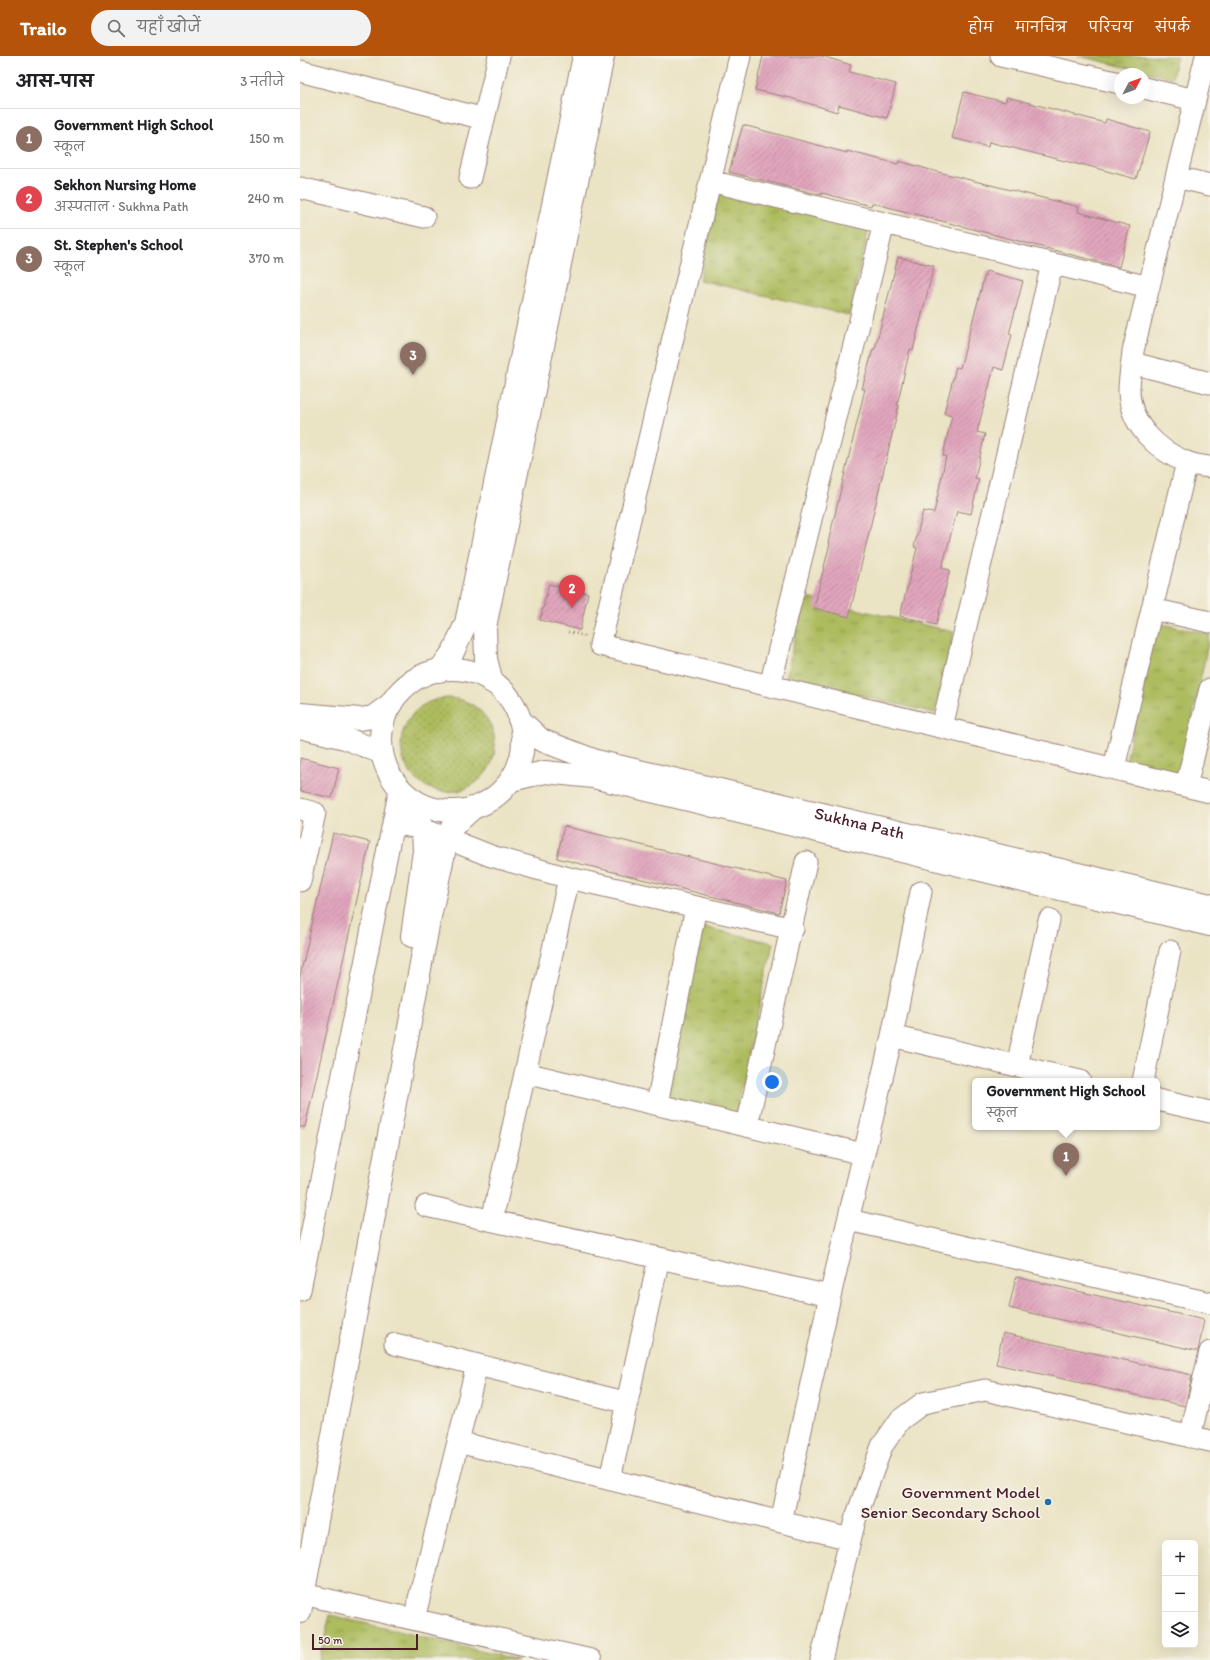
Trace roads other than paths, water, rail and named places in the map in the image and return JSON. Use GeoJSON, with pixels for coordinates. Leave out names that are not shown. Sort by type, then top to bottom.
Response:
{"type":"FeatureCollection","features":[{"type":"Feature","properties":{"kind":"main road"},"geometry":{"type":"LineString","coordinates":[[439,671],[454,652],[466,623],[584,56]]}},
{"type":"Feature","properties":{"kind":"main road"},"geometry":{"type":"LineString","coordinates":[[492,682],[486,659],[485,627],[604,56]]}},
{"type":"Feature","properties":{"kind":"main road"},"geometry":{"type":"LineString","coordinates":[[300,1533],[415,922],[424,851],[423,829],[404,792],[389,772],[382,752],[382,728],[391,704],[400,692],[412,682],[425,675],[439,671],[467,671],[492,682],[509,698],[519,719],[523,744],[519,762],[511,780],[501,792],[488,802],[473,808],[456,811],[438,810],[422,804],[404,792]]}},
{"type":"Feature","properties":{"kind":"main road"},"geometry":{"type":"LineString","coordinates":[[300,714],[360,720],[373,717],[391,704]]}},
{"type":"Feature","properties":{"kind":"main road","name":"Sukhna Path"},"geometry":{"type":"LineString","coordinates":[[519,719],[541,740],[596,762],[1210,905]]}},
{"type":"Feature","properties":{"kind":"main road"},"geometry":{"type":"LineString","coordinates":[[300,727],[346,738],[382,752]]}},
{"type":"Feature","properties":{"kind":"main road","name":"Sukhna Path"},"geometry":{"type":"LineString","coordinates":[[511,780],[545,772],[593,777],[1210,925]]}},
{"type":"Feature","properties":{"kind":"main road"},"geometry":{"type":"LineString","coordinates":[[302,1603],[427,934],[447,839],[452,827],[473,808]]}},
{"type":"Feature","properties":{"kind":"street"},"geometry":{"type":"LineString","coordinates":[[470,178],[499,56]]}},
{"type":"Feature","properties":{"kind":"street"},"geometry":{"type":"LineString","coordinates":[[740,56],[600,645],[1210,792]]}},
{"type":"Feature","properties":{"kind":"street"},"geometry":{"type":"LineString","coordinates":[[1001,56],[1114,82]]}},
{"type":"Feature","properties":{"kind":"street"},"geometry":{"type":"LineString","coordinates":[[1206,56],[1133,351],[1129,392],[1135,417],[1144,432],[1149,437],[1164,450],[1186,462],[1210,467]]}},
{"type":"Feature","properties":{"kind":"street"},"geometry":{"type":"LineString","coordinates":[[300,71],[484,119]]}},
{"type":"Feature","properties":{"kind":"street"},"geometry":{"type":"LineString","coordinates":[[1150,89],[1195,100]]}},
{"type":"Feature","properties":{"kind":"street"},"geometry":{"type":"LineString","coordinates":[[1176,176],[1210,185]]}},
{"type":"Feature","properties":{"kind":"street"},"geometry":{"type":"LineString","coordinates":[[710,182],[1149,287]]}},
{"type":"Feature","properties":{"kind":"street"},"geometry":{"type":"LineString","coordinates":[[300,188],[424,217]]}},
{"type":"Feature","properties":{"kind":"street"},"geometry":{"type":"LineString","coordinates":[[770,686],[884,223]]}},
{"type":"Feature","properties":{"kind":"street"},"geometry":{"type":"LineString","coordinates":[[942,727],[1052,264]]}},
{"type":"Feature","properties":{"kind":"street"},"geometry":{"type":"LineString","coordinates":[[1132,363],[1210,383]]}},
{"type":"Feature","properties":{"kind":"street"},"geometry":{"type":"LineString","coordinates":[[1114,768],[1186,462]]}},
{"type":"Feature","properties":{"kind":"street"},"geometry":{"type":"LineString","coordinates":[[1152,609],[1210,622]]}},
{"type":"Feature","properties":{"kind":"street"},"geometry":{"type":"LineString","coordinates":[[1186,786],[1210,689]]}},
{"type":"Feature","properties":{"kind":"street"},"geometry":{"type":"LineString","coordinates":[[300,1290],[308,1211],[393,823],[404,792]]}},
{"type":"Feature","properties":{"kind":"street"},"geometry":{"type":"LineString","coordinates":[[300,810],[315,813],[300,881]]}},
{"type":"Feature","properties":{"kind":"street"},"geometry":{"type":"LineString","coordinates":[[393,823],[423,829],[491,856],[569,878],[792,929]]}},
{"type":"Feature","properties":{"kind":"street"},"geometry":{"type":"LineString","coordinates":[[747,1126],[806,862]]}},
{"type":"Feature","properties":{"kind":"street"},"geometry":{"type":"LineString","coordinates":[[492,1220],[569,878]]}},
{"type":"Feature","properties":{"kind":"street"},"geometry":{"type":"LineString","coordinates":[[781,1522],[830,1296],[892,1036],[921,892]]}},
{"type":"Feature","properties":{"kind":"street"},"geometry":{"type":"LineString","coordinates":[[657,1104],[696,907]]}},
{"type":"Feature","properties":{"kind":"street"},"geometry":{"type":"LineString","coordinates":[[1016,1066],[1049,920]]}},
{"type":"Feature","properties":{"kind":"street"},"geometry":{"type":"LineString","coordinates":[[1145,1078],[1170,951]]}},
{"type":"Feature","properties":{"kind":"street"},"geometry":{"type":"LineString","coordinates":[[892,1036],[1067,1078]]}},
{"type":"Feature","properties":{"kind":"street"},"geometry":{"type":"LineString","coordinates":[[525,1073],[863,1154]]}},
{"type":"Feature","properties":{"kind":"street"},"geometry":{"type":"LineString","coordinates":[[1160,1101],[1210,1112]]}},
{"type":"Feature","properties":{"kind":"street"},"geometry":{"type":"LineString","coordinates":[[426,1206],[830,1296]]}},
{"type":"Feature","properties":{"kind":"street"},"geometry":{"type":"LineString","coordinates":[[849,1220],[1210,1303]]}},
{"type":"Feature","properties":{"kind":"street"},"geometry":{"type":"LineString","coordinates":[[610,1479],[659,1258]]}},
{"type":"Feature","properties":{"kind":"street"},"geometry":{"type":"LineString","coordinates":[[395,1344],[628,1402]]}},
{"type":"Feature","properties":{"kind":"street"},"geometry":{"type":"LineString","coordinates":[[1190,1437],[1210,1352]]}},
{"type":"Feature","properties":{"kind":"street"},"geometry":{"type":"LineString","coordinates":[[414,1619],[477,1365]]}},
{"type":"Feature","properties":{"kind":"street"},"geometry":{"type":"LineString","coordinates":[[821,1660],[855,1520],[882,1446],[900,1420],[922,1403],[985,1390],[1210,1442]]}},
{"type":"Feature","properties":{"kind":"street"},"geometry":{"type":"LineString","coordinates":[[458,1442],[850,1539]]}},
{"type":"Feature","properties":{"kind":"street"},"geometry":{"type":"LineString","coordinates":[[302,1603],[414,1619],[591,1660]]}},
{"type":"Feature","properties":{"kind":"place","name":"St. Stephen's School"},"geometry":{"type":"Point","coordinates":[413,375]}},
{"type":"Feature","properties":{"kind":"place","name":"Sekhon Nursing Home"},"geometry":{"type":"Point","coordinates":[572,608]}},
{"type":"Feature","properties":{"kind":"place","name":"Government High School"},"geometry":{"type":"Point","coordinates":[1066,1176]}},
{"type":"Feature","properties":{"kind":"place","name":"Government Model Senior Secondary School"},"geometry":{"type":"Point","coordinates":[1048,1502]}}]}
